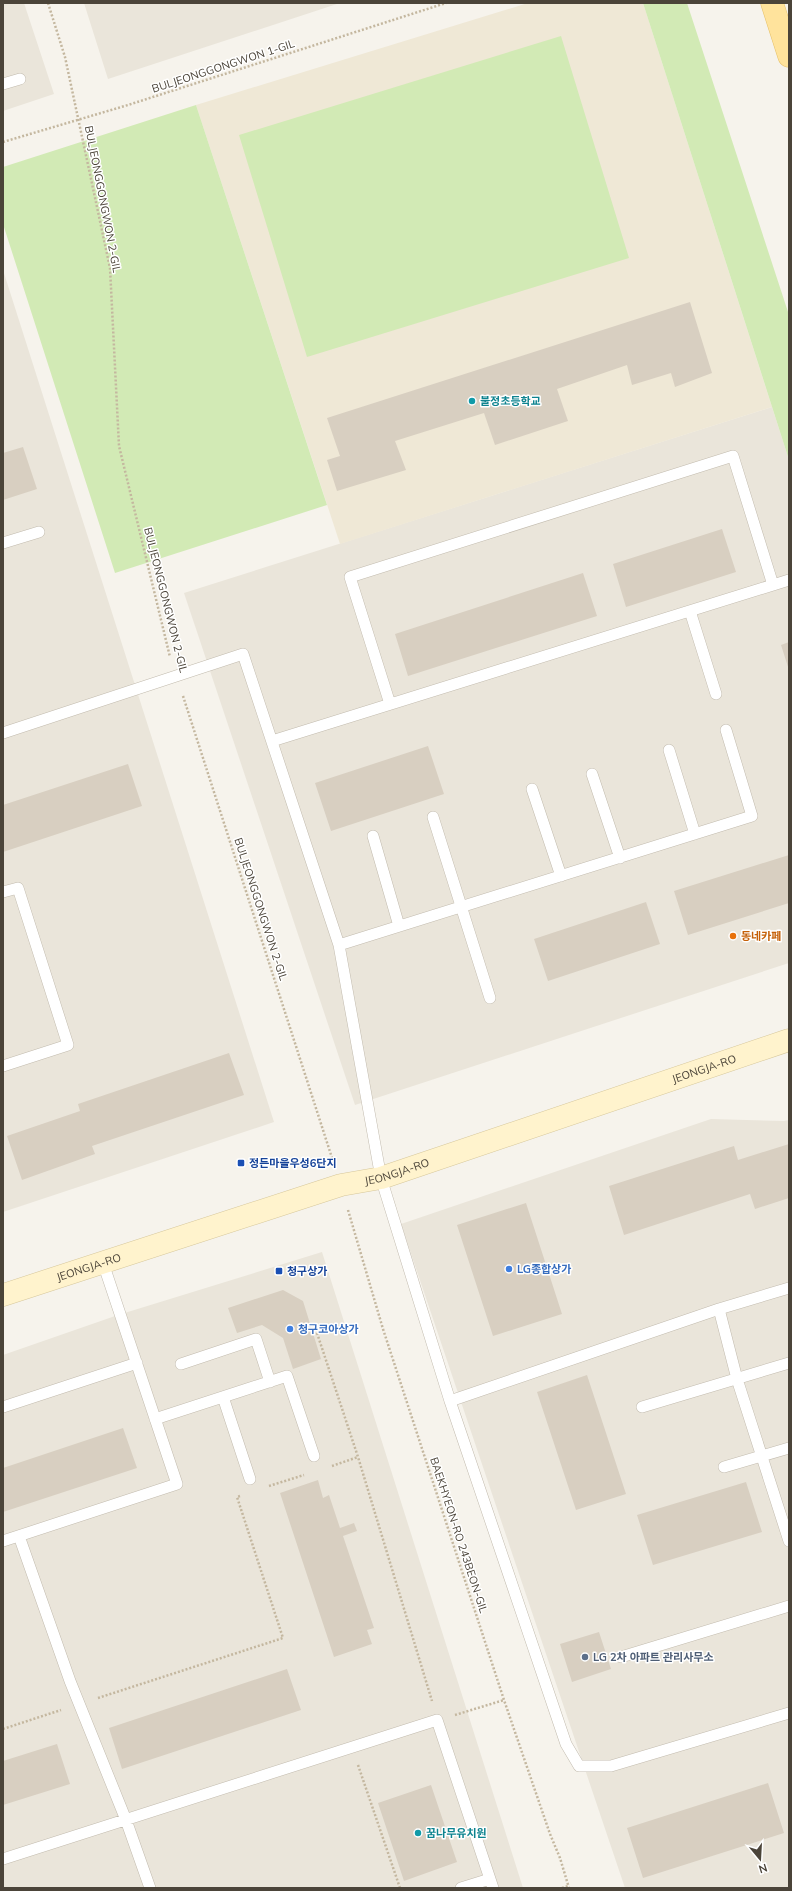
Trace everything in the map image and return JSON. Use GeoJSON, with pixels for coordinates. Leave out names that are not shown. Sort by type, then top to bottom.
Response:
{"type":"FeatureCollection","features":[{"type":"Feature","properties":{"kind":"main road"},"geometry":{"type":"LineString","coordinates":[[772,3],[789,56]]}},
{"type":"Feature","properties":{"kind":"street","name":"JEONGJA-RO"},"geometry":{"type":"LineString","coordinates":[[3,1294],[341,1185],[381,1178],[789,1040]]}},
{"type":"Feature","properties":{"kind":"lane"},"geometry":{"type":"LineString","coordinates":[[3,84],[20,79]]}},
{"type":"Feature","properties":{"kind":"lane"},"geometry":{"type":"LineString","coordinates":[[390,704],[350,578],[733,456],[773,585]]}},
{"type":"Feature","properties":{"kind":"lane"},"geometry":{"type":"LineString","coordinates":[[3,544],[39,532]]}},
{"type":"Feature","properties":{"kind":"lane"},"geometry":{"type":"LineString","coordinates":[[272,741],[789,580]]}},
{"type":"Feature","properties":{"kind":"lane"},"geometry":{"type":"LineString","coordinates":[[690,611],[716,694]]}},
{"type":"Feature","properties":{"kind":"lane"},"geometry":{"type":"LineString","coordinates":[[3,733],[243,654],[339,945],[381,1178],[450,1401],[566,1744],[579,1766],[610,1766],[789,1712]]}},
{"type":"Feature","properties":{"kind":"lane"},"geometry":{"type":"LineString","coordinates":[[339,945],[752,816],[726,730]]}},
{"type":"Feature","properties":{"kind":"lane"},"geometry":{"type":"LineString","coordinates":[[669,750],[695,834]]}},
{"type":"Feature","properties":{"kind":"lane"},"geometry":{"type":"LineString","coordinates":[[592,774],[620,858]]}},
{"type":"Feature","properties":{"kind":"lane"},"geometry":{"type":"LineString","coordinates":[[532,789],[561,876]]}},
{"type":"Feature","properties":{"kind":"lane"},"geometry":{"type":"LineString","coordinates":[[433,817],[490,998]]}},
{"type":"Feature","properties":{"kind":"lane"},"geometry":{"type":"LineString","coordinates":[[373,836],[399,926]]}},
{"type":"Feature","properties":{"kind":"lane"},"geometry":{"type":"LineString","coordinates":[[3,892],[18,888],[68,1045],[3,1066]]}},
{"type":"Feature","properties":{"kind":"lane"},"geometry":{"type":"LineString","coordinates":[[3,1541],[177,1484],[103,1263]]}},
{"type":"Feature","properties":{"kind":"lane"},"geometry":{"type":"LineString","coordinates":[[450,1401],[719,1309],[789,1288]]}},
{"type":"Feature","properties":{"kind":"lane"},"geometry":{"type":"LineString","coordinates":[[719,1309],[737,1379],[789,1541]]}},
{"type":"Feature","properties":{"kind":"lane"},"geometry":{"type":"LineString","coordinates":[[180,1364],[256,1340],[270,1382]]}},
{"type":"Feature","properties":{"kind":"lane"},"geometry":{"type":"LineString","coordinates":[[3,1407],[137,1363]]}},
{"type":"Feature","properties":{"kind":"lane"},"geometry":{"type":"LineString","coordinates":[[642,1407],[789,1363]]}},
{"type":"Feature","properties":{"kind":"lane"},"geometry":{"type":"LineString","coordinates":[[155,1419],[287,1376],[314,1456]]}},
{"type":"Feature","properties":{"kind":"lane"},"geometry":{"type":"LineString","coordinates":[[223,1397],[250,1479]]}},
{"type":"Feature","properties":{"kind":"lane"},"geometry":{"type":"LineString","coordinates":[[724,1467],[789,1448]]}},
{"type":"Feature","properties":{"kind":"lane"},"geometry":{"type":"LineString","coordinates":[[19,1536],[70,1681],[126,1820],[150,1888]]}},
{"type":"Feature","properties":{"kind":"lane"},"geometry":{"type":"LineString","coordinates":[[621,1657],[789,1606]]}},
{"type":"Feature","properties":{"kind":"lane"},"geometry":{"type":"LineString","coordinates":[[3,1858],[437,1720],[491,1884],[461,1888]]}},
{"type":"Feature","properties":{"kind":"path","name":"BULJEONGGONGWON 2-GIL"},"geometry":{"type":"LineString","coordinates":[[48,3],[65,57],[110,268],[119,446],[173,664]]}},
{"type":"Feature","properties":{"kind":"path","name":"BULJEONGGONGWON 1-GIL"},"geometry":{"type":"LineString","coordinates":[[3,142],[128,105],[446,3]]}},
{"type":"Feature","properties":{"kind":"path","name":"BULJEONGGONGWON 2-GIL"},"geometry":{"type":"LineString","coordinates":[[182,694],[341,1185]]}},
{"type":"Feature","properties":{"kind":"path","name":"BAEKHYEON-RO 243BEON-GIL"},"geometry":{"type":"LineString","coordinates":[[341,1185],[385,1336],[504,1700],[547,1827],[560,1858],[568,1887]]}},
{"type":"Feature","properties":{"kind":"path"},"geometry":{"type":"LineString","coordinates":[[317,1333],[358,1457],[437,1720],[504,1700]]}},
{"type":"Feature","properties":{"kind":"path"},"geometry":{"type":"LineString","coordinates":[[328,1467],[358,1457]]}},
{"type":"Feature","properties":{"kind":"path"},"geometry":{"type":"LineString","coordinates":[[268,1487],[305,1474]]}},
{"type":"Feature","properties":{"kind":"path"},"geometry":{"type":"LineString","coordinates":[[94,1699],[283,1638],[237,1497],[245,1494]]}},
{"type":"Feature","properties":{"kind":"path"},"geometry":{"type":"LineString","coordinates":[[3,1728],[64,1709]]}},
{"type":"Feature","properties":{"kind":"path"},"geometry":{"type":"LineString","coordinates":[[357,1760],[400,1888]]}},
{"type":"Feature","properties":{"kind":"path"},"geometry":{"type":"LineString","coordinates":[[562,1888],[568,1887]]}},
{"type":"Feature","properties":{"kind":"shaded area"},"geometry":{"type":"Polygon","coordinates":[[[3,3],[24,3],[54,94],[3,111],[3,3]]]}},
{"type":"Feature","properties":{"kind":"shaded area"},"geometry":{"type":"Polygon","coordinates":[[[84,3],[340,3],[108,79],[84,3]]]}},
{"type":"Feature","properties":{"kind":"shaded area"},"geometry":{"type":"Polygon","coordinates":[[[528,3],[643,3],[772,407],[340,544],[196,105],[528,3]]]}},
{"type":"Feature","properties":{"kind":"shaded area"},"geometry":{"type":"Polygon","coordinates":[[[3,270],[274,1122],[3,1212],[3,270]]]}},
{"type":"Feature","properties":{"kind":"shaded area"},"geometry":{"type":"Polygon","coordinates":[[[772,407],[789,460],[789,963],[355,1105],[184,593],[772,407]]]}},
{"type":"Feature","properties":{"kind":"shaded area"},"geometry":{"type":"Polygon","coordinates":[[[711,1119],[789,1120],[789,1888],[625,1888],[401,1224],[711,1119]]]}},
{"type":"Feature","properties":{"kind":"shaded area"},"geometry":{"type":"Polygon","coordinates":[[[322,1252],[523,1888],[3,1888],[3,1355],[118,1315],[322,1252]]]}},
{"type":"Feature","properties":{"kind":"green space"},"geometry":{"type":"Polygon","coordinates":[[[643,3],[687,3],[789,315],[789,460],[643,3]]]}},
{"type":"Feature","properties":{"kind":"green space"},"geometry":{"type":"Polygon","coordinates":[[[561,36],[629,258],[307,357],[239,135],[561,36]]]}},
{"type":"Feature","properties":{"kind":"green space"},"geometry":{"type":"Polygon","coordinates":[[[196,105],[327,505],[115,573],[3,224],[3,167],[196,105]]]}},
{"type":"Feature","properties":{"kind":"building","name":"불정초등학교"},"geometry":{"type":"Polygon","coordinates":[[[690,302],[712,373],[675,387],[671,373],[632,385],[627,365],[557,389],[568,421],[495,445],[484,413],[395,441],[406,470],[337,491],[327,460],[340,456],[327,418],[690,302]]]}},
{"type":"Feature","properties":{"kind":"building"},"geometry":{"type":"Polygon","coordinates":[[[23,447],[37,489],[3,500],[3,453],[23,447]]]}},
{"type":"Feature","properties":{"kind":"building"},"geometry":{"type":"Polygon","coordinates":[[[722,529],[736,572],[626,607],[613,564],[722,529]]]}},
{"type":"Feature","properties":{"kind":"building"},"geometry":{"type":"Polygon","coordinates":[[[583,573],[597,616],[408,676],[395,634],[583,573]]]}},
{"type":"Feature","properties":{"kind":"building"},"geometry":{"type":"Polygon","coordinates":[[[789,642],[789,670],[781,645],[789,642]]]}},
{"type":"Feature","properties":{"kind":"building"},"geometry":{"type":"Polygon","coordinates":[[[428,746],[444,794],[331,831],[315,783],[428,746]]]}},
{"type":"Feature","properties":{"kind":"building"},"geometry":{"type":"Polygon","coordinates":[[[128,764],[142,806],[3,852],[3,805],[128,764]]]}},
{"type":"Feature","properties":{"kind":"building"},"geometry":{"type":"Polygon","coordinates":[[[789,855],[789,903],[688,935],[674,891],[789,855]]]}},
{"type":"Feature","properties":{"kind":"building"},"geometry":{"type":"Polygon","coordinates":[[[646,902],[660,944],[548,981],[534,939],[646,902]]]}},
{"type":"Feature","properties":{"kind":"building"},"geometry":{"type":"Polygon","coordinates":[[[229,1053],[244,1095],[92,1146],[95,1154],[22,1180],[7,1136],[80,1111],[78,1104],[229,1053]]]}},
{"type":"Feature","properties":{"kind":"building"},"geometry":{"type":"Polygon","coordinates":[[[789,1144],[789,1198],[755,1209],[750,1194],[624,1235],[609,1186],[734,1146],[738,1160],[789,1144]]]}},
{"type":"Feature","properties":{"kind":"building","name":"LG종합상가"},"geometry":{"type":"Polygon","coordinates":[[[526,1203],[562,1314],[493,1336],[457,1225],[526,1203]]]}},
{"type":"Feature","properties":{"kind":"building","name":"청구코아상가"},"geometry":{"type":"Polygon","coordinates":[[[283,1290],[303,1301],[321,1359],[293,1369],[283,1338],[262,1325],[237,1333],[228,1308],[283,1290]]]}},
{"type":"Feature","properties":{"kind":"building"},"geometry":{"type":"Polygon","coordinates":[[[587,1375],[626,1494],[576,1510],[537,1392],[587,1375]]]}},
{"type":"Feature","properties":{"kind":"building"},"geometry":{"type":"Polygon","coordinates":[[[123,1428],[137,1468],[3,1512],[3,1468],[123,1428]]]}},
{"type":"Feature","properties":{"kind":"building"},"geometry":{"type":"Polygon","coordinates":[[[318,1480],[323,1498],[329,1495],[340,1528],[354,1523],[357,1531],[343,1536],[374,1628],[367,1630],[372,1644],[334,1657],[280,1493],[318,1480]]]}},
{"type":"Feature","properties":{"kind":"building"},"geometry":{"type":"Polygon","coordinates":[[[746,1482],[762,1532],[653,1565],[637,1515],[746,1482]]]}},
{"type":"Feature","properties":{"kind":"building","name":"LG 2차 아파트 관리사무소"},"geometry":{"type":"Polygon","coordinates":[[[599,1632],[611,1669],[572,1682],[560,1644],[599,1632]]]}},
{"type":"Feature","properties":{"kind":"building"},"geometry":{"type":"Polygon","coordinates":[[[287,1669],[301,1710],[122,1769],[109,1728],[287,1669]]]}},
{"type":"Feature","properties":{"kind":"building"},"geometry":{"type":"Polygon","coordinates":[[[57,1744],[70,1784],[3,1805],[3,1761],[57,1744]]]}},
{"type":"Feature","properties":{"kind":"building"},"geometry":{"type":"Polygon","coordinates":[[[768,1783],[784,1833],[643,1878],[627,1828],[768,1783]]]}},
{"type":"Feature","properties":{"kind":"building","name":"꿈나무유치원"},"geometry":{"type":"Polygon","coordinates":[[[431,1785],[457,1862],[404,1881],[378,1803],[431,1785]]]}},
{"type":"Feature","properties":{"kind":"place","name":"불정초등학교"},"geometry":{"type":"Point","coordinates":[472,401]}},
{"type":"Feature","properties":{"kind":"place","name":"동네카페"},"geometry":{"type":"Point","coordinates":[733,936]}},
{"type":"Feature","properties":{"kind":"place","name":"정든마을우성6단지"},"geometry":{"type":"Point","coordinates":[241,1163]}},
{"type":"Feature","properties":{"kind":"place","name":"LG종합상가"},"geometry":{"type":"Point","coordinates":[509,1269]}},
{"type":"Feature","properties":{"kind":"place","name":"청구상가"},"geometry":{"type":"Point","coordinates":[279,1271]}},
{"type":"Feature","properties":{"kind":"place","name":"청구코아상가"},"geometry":{"type":"Point","coordinates":[290,1329]}},
{"type":"Feature","properties":{"kind":"place","name":"LG 2차 아파트 관리사무소"},"geometry":{"type":"Point","coordinates":[585,1657]}},
{"type":"Feature","properties":{"kind":"place","name":"꿈나무유치원"},"geometry":{"type":"Point","coordinates":[418,1833]}}]}
